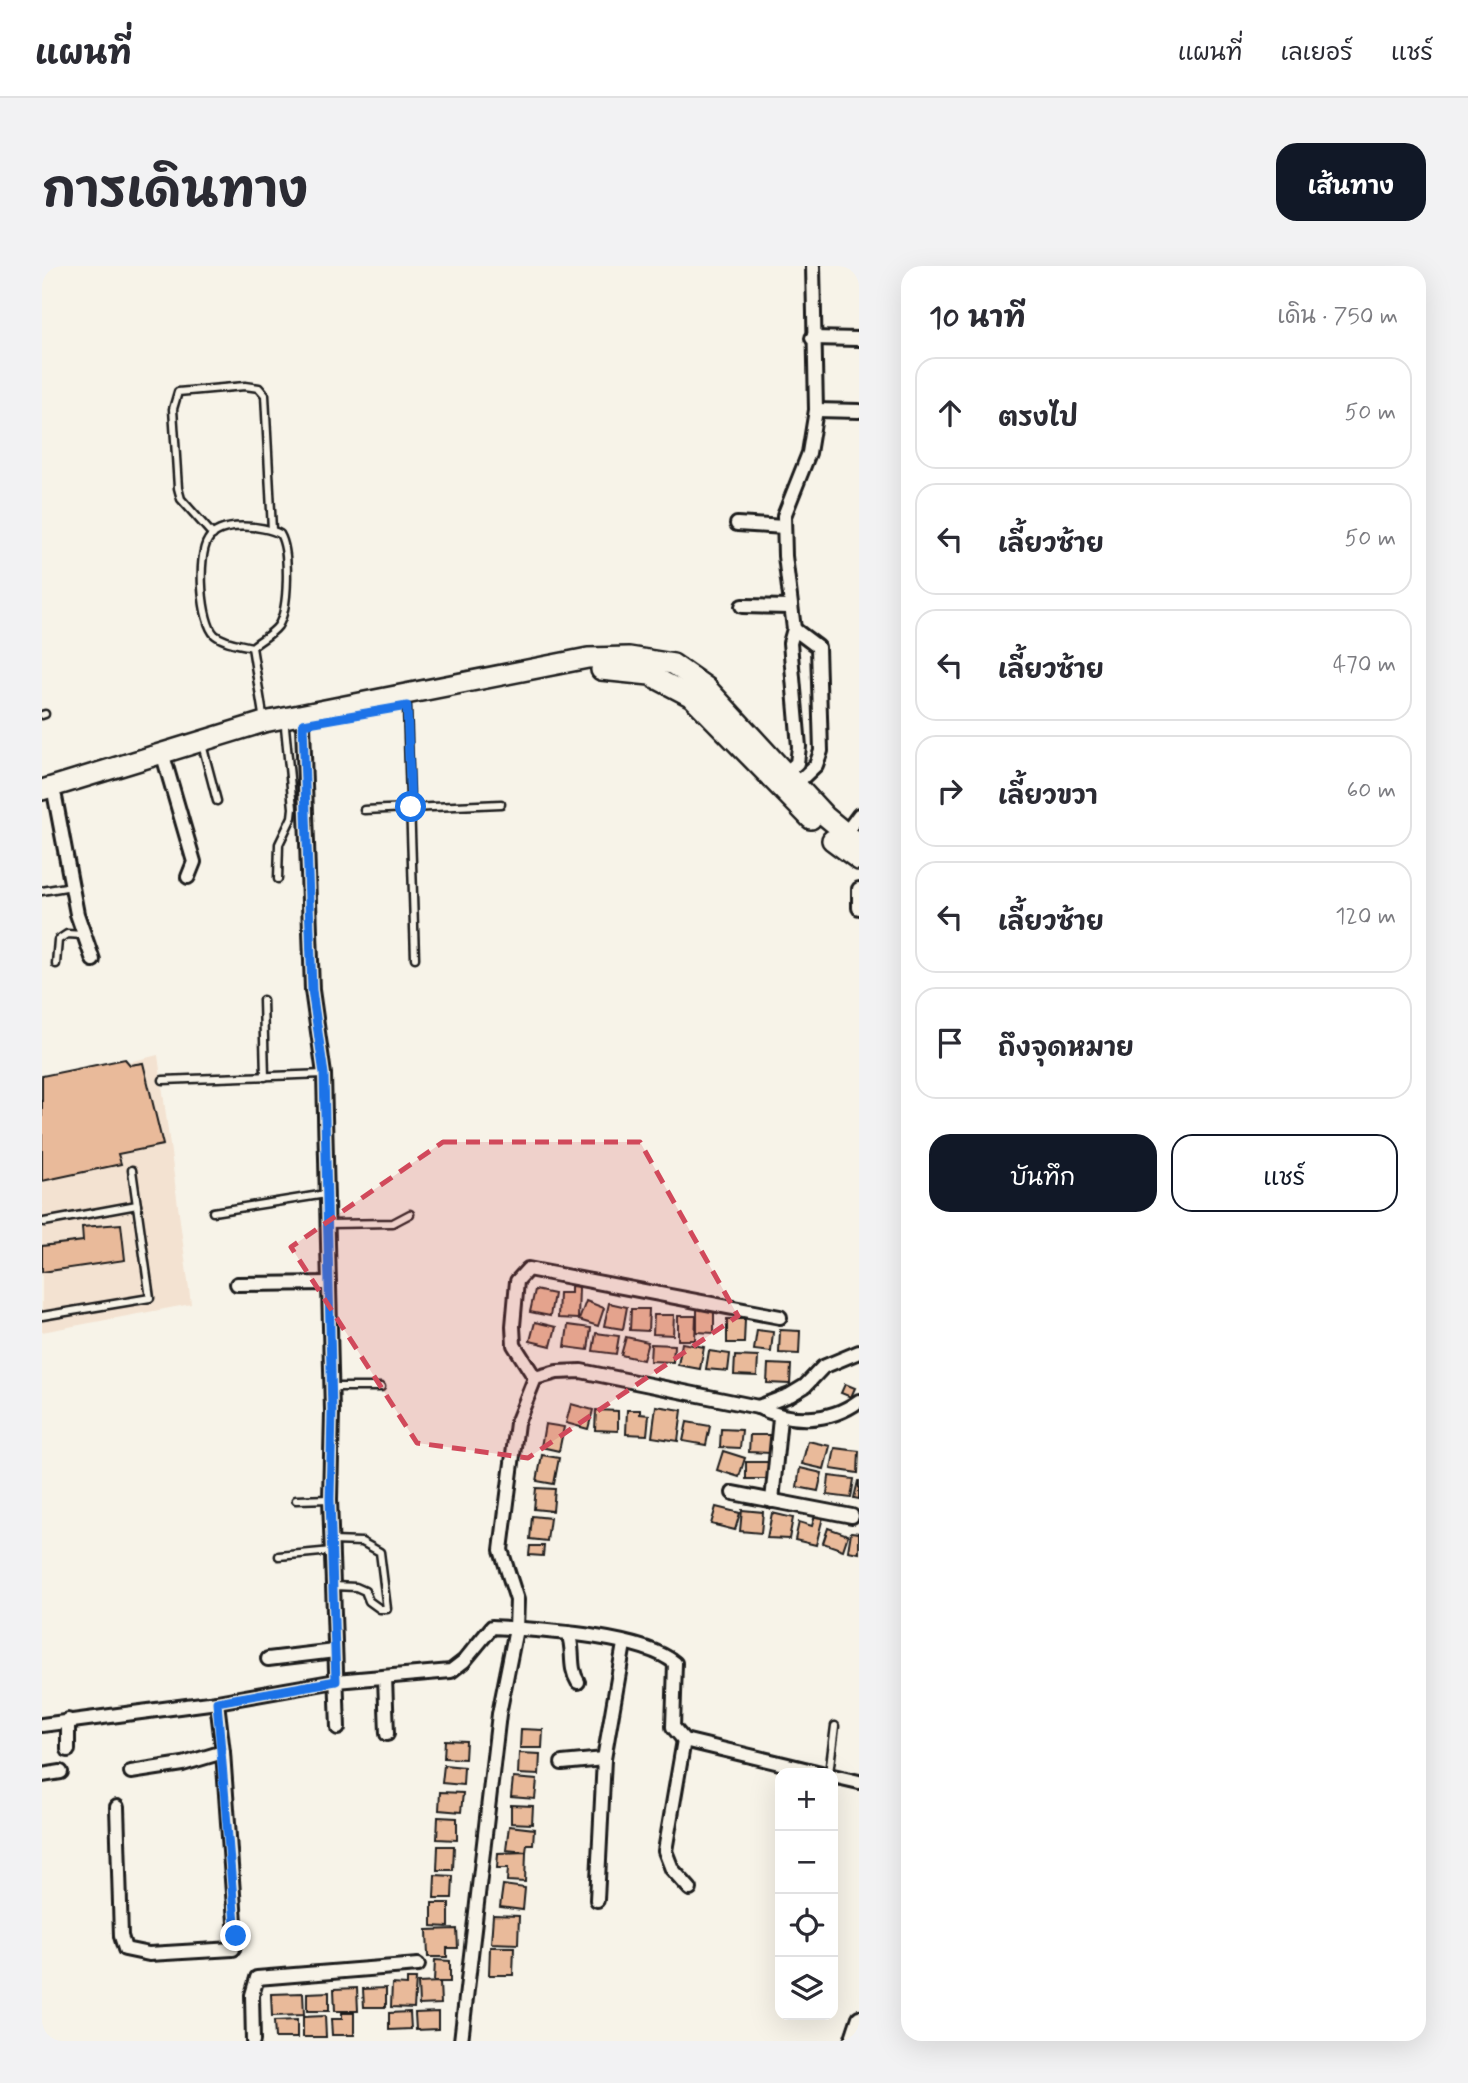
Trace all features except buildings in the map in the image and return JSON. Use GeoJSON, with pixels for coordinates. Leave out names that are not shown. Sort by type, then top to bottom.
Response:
{"type":"FeatureCollection","features":[{"type":"Feature","properties":{"kind":"street"},"geometry":{"type":"LineString","coordinates":[[791,778],[797,763],[798,739],[790,643],[794,629],[784,516],[809,453],[816,410],[812,338],[813,266]]}},
{"type":"Feature","properties":{"kind":"street"},"geometry":{"type":"LineString","coordinates":[[812,338],[859,339]]}},
{"type":"Feature","properties":{"kind":"street"},"geometry":{"type":"LineString","coordinates":[[816,410],[859,411]]}},
{"type":"Feature","properties":{"kind":"street"},"geometry":{"type":"LineString","coordinates":[[737,524],[784,527]]}},
{"type":"Feature","properties":{"kind":"street"},"geometry":{"type":"LineString","coordinates":[[742,606],[790,607]]}},
{"type":"Feature","properties":{"kind":"street"},"geometry":{"type":"LineString","coordinates":[[791,778],[816,765],[820,738],[818,648],[794,629]]}},
{"type":"Feature","properties":{"kind":"street"},"geometry":{"type":"LineString","coordinates":[[46,796],[264,722],[588,657],[629,657],[673,664],[706,687],[852,839],[859,815]]}},
{"type":"Feature","properties":{"kind":"street"},"geometry":{"type":"LineString","coordinates":[[46,796],[164,759],[294,726],[595,669],[650,675],[692,697],[831,839],[859,860]]}},
{"type":"Feature","properties":{"kind":"street"},"geometry":{"type":"LineString","coordinates":[[294,726],[312,990],[324,1074],[332,1387],[330,1499],[338,1728]]}},
{"type":"Feature","properties":{"kind":"street"},"geometry":{"type":"LineString","coordinates":[[798,739],[820,738]]}},
{"type":"Feature","properties":{"kind":"street"},"geometry":{"type":"LineString","coordinates":[[164,759],[194,862],[188,877]]}},
{"type":"Feature","properties":{"kind":"street"},"geometry":{"type":"LineString","coordinates":[[46,796],[83,935],[93,960]]}},
{"type":"Feature","properties":{"kind":"street"},"geometry":{"type":"LineString","coordinates":[[859,889],[859,908]]}},
{"type":"Feature","properties":{"kind":"street"},"geometry":{"type":"LineString","coordinates":[[535,1378],[514,1345],[517,1281],[528,1269],[780,1317]]}},
{"type":"Feature","properties":{"kind":"street"},"geometry":{"type":"LineString","coordinates":[[236,1284],[329,1283]]}},
{"type":"Feature","properties":{"kind":"street"},"geometry":{"type":"LineString","coordinates":[[758,1407],[790,1395],[805,1386],[822,1367],[859,1352]]}},
{"type":"Feature","properties":{"kind":"street"},"geometry":{"type":"LineString","coordinates":[[535,1378],[557,1372],[581,1371],[758,1407],[780,1418],[829,1417],[859,1401]]}},
{"type":"Feature","properties":{"kind":"street"},"geometry":{"type":"LineString","coordinates":[[461,2041],[499,1714],[516,1629],[517,1600],[500,1550],[517,1423],[535,1378]]}},
{"type":"Feature","properties":{"kind":"street"},"geometry":{"type":"LineString","coordinates":[[772,1501],[780,1418]]}},
{"type":"Feature","properties":{"kind":"street"},"geometry":{"type":"LineString","coordinates":[[733,1493],[852,1516]]}},
{"type":"Feature","properties":{"kind":"street"},"geometry":{"type":"LineString","coordinates":[[42,1725],[217,1702],[336,1681],[451,1671],[464,1661],[492,1627],[568,1633],[661,1652],[675,1663],[673,1727],[684,1740],[800,1768]]}},
{"type":"Feature","properties":{"kind":"street"},"geometry":{"type":"LineString","coordinates":[[568,1633],[573,1645],[573,1674],[578,1682]]}},
{"type":"Feature","properties":{"kind":"street"},"geometry":{"type":"LineString","coordinates":[[597,1900],[604,1759],[624,1644]]}},
{"type":"Feature","properties":{"kind":"street"},"geometry":{"type":"LineString","coordinates":[[268,1659],[335,1651]]}},
{"type":"Feature","properties":{"kind":"street"},"geometry":{"type":"LineString","coordinates":[[385,1677],[387,1734]]}},
{"type":"Feature","properties":{"kind":"street"},"geometry":{"type":"LineString","coordinates":[[117,1807],[121,1936],[125,1949],[149,1954],[233,1949],[236,1936],[217,1702]]}},
{"type":"Feature","properties":{"kind":"street"},"geometry":{"type":"LineString","coordinates":[[68,1720],[68,1750]]}},
{"type":"Feature","properties":{"kind":"street"},"geometry":{"type":"LineString","coordinates":[[684,1740],[666,1851],[672,1869],[690,1889]]}},
{"type":"Feature","properties":{"kind":"street"},"geometry":{"type":"LineString","coordinates":[[131,1772],[183,1764],[223,1752]]}},
{"type":"Feature","properties":{"kind":"street"},"geometry":{"type":"LineString","coordinates":[[562,1763],[604,1759]]}},
{"type":"Feature","properties":{"kind":"street"},"geometry":{"type":"LineString","coordinates":[[42,1774],[61,1772]]}},
{"type":"Feature","properties":{"kind":"street"},"geometry":{"type":"LineString","coordinates":[[838,1777],[859,1782]]}},
{"type":"Feature","properties":{"kind":"street"},"geometry":{"type":"LineString","coordinates":[[253,2041],[252,1995],[257,1978],[418,1965]]}},
{"type":"Feature","properties":{"kind":"street"},"geometry":{"type":"LineString","coordinates":[[851,2041],[859,2017]]}},
{"type":"Feature","properties":{"kind":"lane"},"geometry":{"type":"LineString","coordinates":[[213,534],[181,499],[178,488],[173,409],[178,392],[245,386],[259,388],[265,395],[272,530]]}},
{"type":"Feature","properties":{"kind":"lane"},"geometry":{"type":"LineString","coordinates":[[247,526],[272,530],[280,534],[285,547],[284,613],[273,631],[252,646],[228,642],[216,635],[207,625],[202,565],[207,540],[213,534],[247,526]]}},
{"type":"Feature","properties":{"kind":"lane"},"geometry":{"type":"LineString","coordinates":[[252,646],[264,722]]}},
{"type":"Feature","properties":{"kind":"lane"},"geometry":{"type":"LineString","coordinates":[[407,706],[415,958]]}},
{"type":"Feature","properties":{"kind":"lane"},"geometry":{"type":"LineString","coordinates":[[278,880],[279,844],[292,817],[293,808],[294,726]]}},
{"type":"Feature","properties":{"kind":"lane"},"geometry":{"type":"LineString","coordinates":[[203,748],[217,801]]}},
{"type":"Feature","properties":{"kind":"lane"},"geometry":{"type":"LineString","coordinates":[[364,810],[501,804]]}},
{"type":"Feature","properties":{"kind":"lane"},"geometry":{"type":"LineString","coordinates":[[42,891],[72,886]]}},
{"type":"Feature","properties":{"kind":"lane"},"geometry":{"type":"LineString","coordinates":[[55,964],[58,940],[67,934],[83,935]]}},
{"type":"Feature","properties":{"kind":"lane"},"geometry":{"type":"LineString","coordinates":[[263,1000],[265,1077]]}},
{"type":"Feature","properties":{"kind":"lane"},"geometry":{"type":"LineString","coordinates":[[163,1080],[324,1074]]}},
{"type":"Feature","properties":{"kind":"lane"},"geometry":{"type":"LineString","coordinates":[[42,1316],[150,1298],[132,1170]]}},
{"type":"Feature","properties":{"kind":"lane"},"geometry":{"type":"LineString","coordinates":[[213,1212],[326,1194]]}},
{"type":"Feature","properties":{"kind":"lane"},"geometry":{"type":"LineString","coordinates":[[44,1222],[137,1205]]}},
{"type":"Feature","properties":{"kind":"lane"},"geometry":{"type":"LineString","coordinates":[[328,1224],[393,1223],[410,1214]]}},
{"type":"Feature","properties":{"kind":"lane"},"geometry":{"type":"LineString","coordinates":[[332,1387],[382,1387]]}},
{"type":"Feature","properties":{"kind":"lane"},"geometry":{"type":"LineString","coordinates":[[296,1500],[330,1499]]}},
{"type":"Feature","properties":{"kind":"lane"},"geometry":{"type":"LineString","coordinates":[[279,1556],[362,1542],[380,1552],[387,1609],[380,1609],[369,1601],[365,1591],[356,1587],[334,1587]]}},
{"type":"Feature","properties":{"kind":"lane"},"geometry":{"type":"LineString","coordinates":[[832,1768],[835,1726]]}},
{"type":"Feature","properties":{"kind":"highlighted area"},"geometry":{"type":"Polygon","coordinates":[[[443,1142],[640,1142],[738,1316],[528,1458],[417,1443],[291,1247],[443,1142]]]}},
{"type":"Feature","properties":{"kind":"shaded area"},"geometry":{"type":"Polygon","coordinates":[[[158,1055],[191,1304],[42,1332],[42,1083],[158,1055]]]}},
{"type":"Feature","properties":{"kind":"route"},"geometry":{"type":"LineString","coordinates":[[236,1936],[217,1702],[336,1681],[330,1499],[332,1412],[324,1074],[312,990],[303,724],[407,706],[411,807]]}}]}
